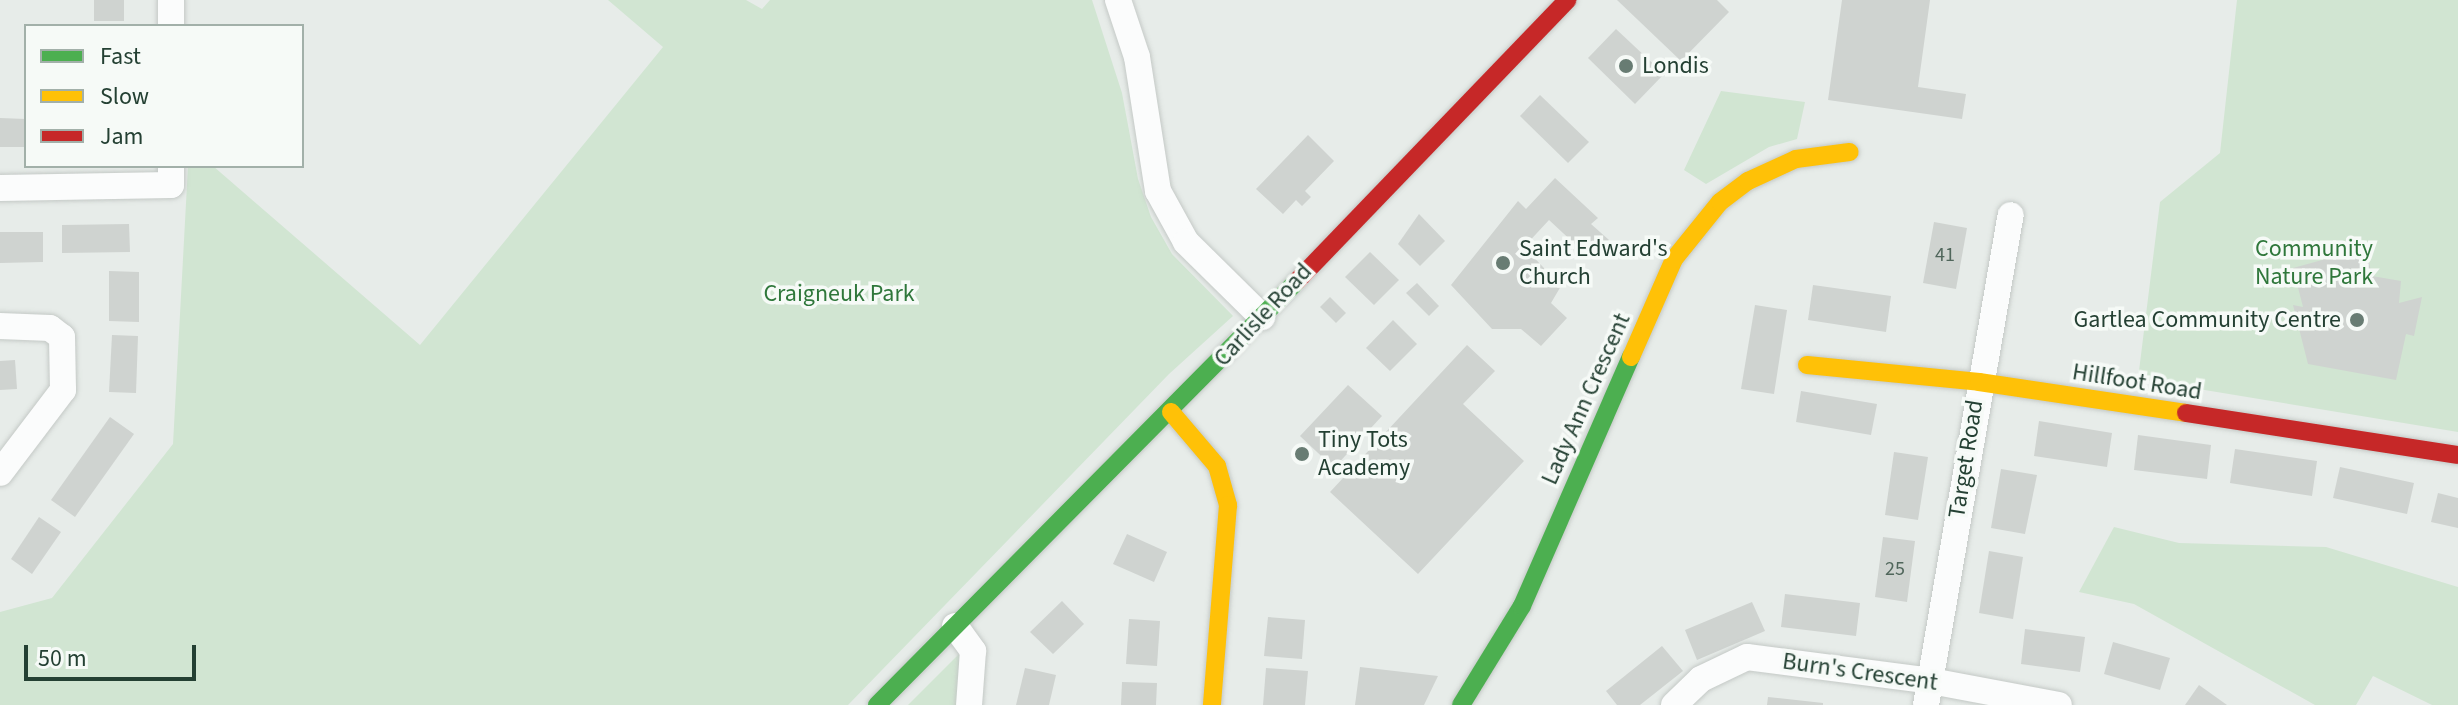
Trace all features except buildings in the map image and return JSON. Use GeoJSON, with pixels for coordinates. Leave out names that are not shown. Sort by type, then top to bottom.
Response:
{"type":"FeatureCollection","features":[{"type":"Feature","properties":{"kind":"street"},"geometry":{"type":"LineString","coordinates":[[171,0],[171,24]]}},
{"type":"Feature","properties":{"kind":"street"},"geometry":{"type":"LineString","coordinates":[[1118,0],[1137,57],[1158,191],[1186,242],[1262,317]]}},
{"type":"Feature","properties":{"kind":"street","name":"Carlisle Road"},"geometry":{"type":"LineString","coordinates":[[877,705],[1171,412],[1567,0]]}},
{"type":"Feature","properties":{"kind":"street","name":"Lady Ann Crescent"},"geometry":{"type":"LineString","coordinates":[[1461,705],[1522,606],[1674,259],[1720,202],[1748,181],[1796,159],[1850,152]]}},
{"type":"Feature","properties":{"kind":"street"},"geometry":{"type":"LineString","coordinates":[[0,188],[171,176]]}},
{"type":"Feature","properties":{"kind":"street","name":"Target Road"},"geometry":{"type":"LineString","coordinates":[[1928,693],[1979,382],[2011,215]]}},
{"type":"Feature","properties":{"kind":"street"},"geometry":{"type":"LineString","coordinates":[[0,326],[50,328],[62,337],[63,390],[0,473]]}},
{"type":"Feature","properties":{"kind":"street","name":"Hillfoot Road"},"geometry":{"type":"LineString","coordinates":[[1807,365],[1979,382],[2458,455]]}},
{"type":"Feature","properties":{"kind":"street"},"geometry":{"type":"LineString","coordinates":[[1171,412],[1217,466],[1228,508],[1212,705]]}},
{"type":"Feature","properties":{"kind":"street"},"geometry":{"type":"LineString","coordinates":[[955,626],[973,651],[969,705]]}},
{"type":"Feature","properties":{"kind":"street","name":"Burn's Crescent"},"geometry":{"type":"LineString","coordinates":[[1674,705],[1701,679],[1747,657],[1928,693],[2059,705]]}},
{"type":"Feature","properties":{"kind":"green space","name":"Craigneuk Park"},"geometry":{"type":"Polygon","coordinates":[[[608,0],[746,0],[762,9],[770,0],[1092,0],[1122,93],[1138,179],[1151,217],[1172,254],[1233,316],[1169,374],[848,705],[0,705],[0,612],[52,598],[173,444],[188,168],[215,168],[420,345],[663,47],[608,0]]]}},
{"type":"Feature","properties":{"kind":"green space","name":"Community Nature Park"},"geometry":{"type":"Polygon","coordinates":[[[2237,0],[2458,0],[2458,432],[2138,379],[2160,202],[2220,153],[2237,0]]]}},
{"type":"Feature","properties":{"kind":"green space"},"geometry":{"type":"Polygon","coordinates":[[[1721,91],[1805,102],[1797,139],[1769,147],[1706,184],[1684,170],[1721,91]]]}},
{"type":"Feature","properties":{"kind":"green space"},"geometry":{"type":"Polygon","coordinates":[[[2114,527],[2179,543],[2326,547],[2458,587],[2458,705],[2432,705],[2373,676],[2356,705],[2315,705],[2134,604],[2079,592],[2114,527]]]}},
{"type":"Feature","properties":{"kind":"green space"},"geometry":{"type":"Polygon","coordinates":[[[959,654],[959,705],[908,705],[959,654]]]}},
{"type":"Feature","properties":{"kind":"traffic: fast"},"geometry":{"type":"LineString","coordinates":[[877,705],[1297,281]]}},
{"type":"Feature","properties":{"kind":"traffic: fast"},"geometry":{"type":"LineString","coordinates":[[1461,705],[1522,606],[1631,357]]}},
{"type":"Feature","properties":{"kind":"traffic: slow"},"geometry":{"type":"LineString","coordinates":[[1631,357],[1674,259],[1720,202],[1748,181],[1796,159],[1850,152]]}},
{"type":"Feature","properties":{"kind":"traffic: slow"},"geometry":{"type":"LineString","coordinates":[[1807,365],[1979,382],[2186,413]]}},
{"type":"Feature","properties":{"kind":"traffic: slow"},"geometry":{"type":"LineString","coordinates":[[1171,412],[1217,466],[1228,505],[1212,705]]}},
{"type":"Feature","properties":{"kind":"traffic: jam"},"geometry":{"type":"LineString","coordinates":[[1297,281],[1567,0]]}},
{"type":"Feature","properties":{"kind":"traffic: jam"},"geometry":{"type":"LineString","coordinates":[[2186,413],[2458,455]]}},
{"type":"Feature","properties":{"kind":"place","name":"Londis"},"geometry":{"type":"Point","coordinates":[1626,66]}},
{"type":"Feature","properties":{"kind":"place","name":"Saint Edward's Church"},"geometry":{"type":"Point","coordinates":[1503,263]}},
{"type":"Feature","properties":{"kind":"place","name":"Gartlea Community Centre"},"geometry":{"type":"Point","coordinates":[2357,320]}},
{"type":"Feature","properties":{"kind":"place","name":"Tiny Tots Academy"},"geometry":{"type":"Point","coordinates":[1302,454]}}]}
